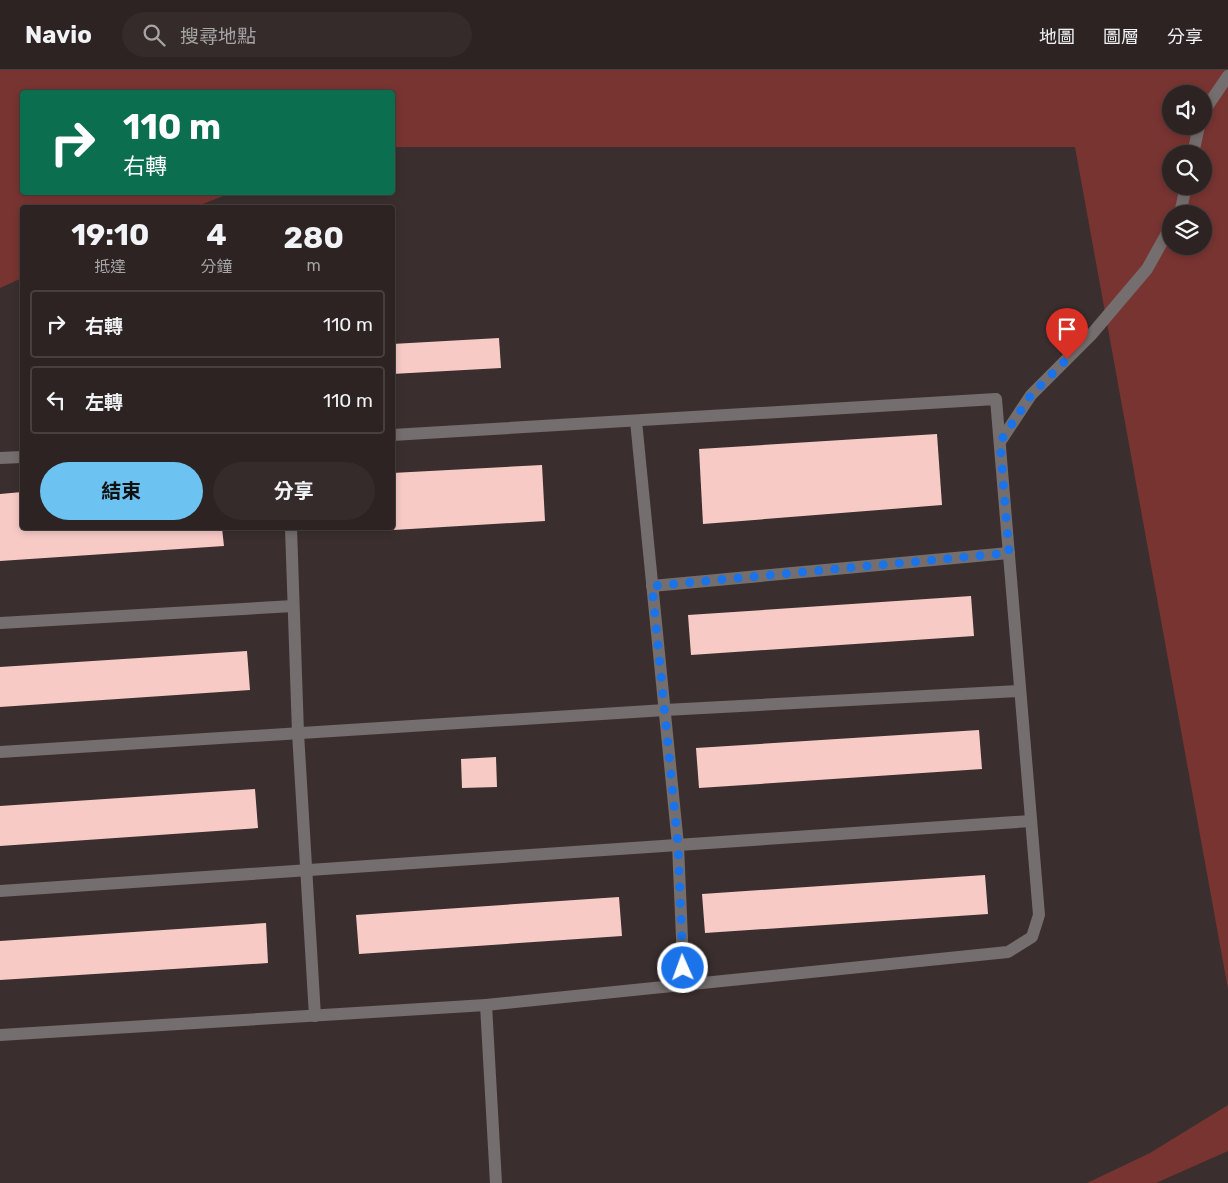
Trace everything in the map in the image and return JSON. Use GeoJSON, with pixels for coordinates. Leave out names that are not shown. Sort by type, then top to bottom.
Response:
{"type":"FeatureCollection","features":[{"type":"Feature","properties":{"kind":"lane"},"geometry":{"type":"LineString","coordinates":[[1212,99],[1228,76]]}},
{"type":"Feature","properties":{"kind":"lane"},"geometry":{"type":"LineString","coordinates":[[1000,442],[1031,395],[1092,335],[1147,269],[1162,242]]}},
{"type":"Feature","properties":{"kind":"lane"},"geometry":{"type":"LineString","coordinates":[[0,1035],[486,1005],[1008,952],[1032,937],[1039,915],[996,400],[395,435]]}},
{"type":"Feature","properties":{"kind":"lane"},"geometry":{"type":"LineString","coordinates":[[636,421],[678,845],[684,986]]}},
{"type":"Feature","properties":{"kind":"lane"},"geometry":{"type":"LineString","coordinates":[[0,458],[20,457]]}},
{"type":"Feature","properties":{"kind":"lane"},"geometry":{"type":"LineString","coordinates":[[291,530],[298,733],[315,1016]]}},
{"type":"Feature","properties":{"kind":"lane"},"geometry":{"type":"LineString","coordinates":[[652,586],[1009,553]]}},
{"type":"Feature","properties":{"kind":"lane"},"geometry":{"type":"LineString","coordinates":[[0,623],[293,606]]}},
{"type":"Feature","properties":{"kind":"lane"},"geometry":{"type":"LineString","coordinates":[[0,752],[665,710],[1020,691]]}},
{"type":"Feature","properties":{"kind":"lane"},"geometry":{"type":"LineString","coordinates":[[0,891],[1031,821]]}},
{"type":"Feature","properties":{"kind":"lane"},"geometry":{"type":"LineString","coordinates":[[486,1005],[496,1183]]}},
{"type":"Feature","properties":{"kind":"shaded area"},"geometry":{"type":"Polygon","coordinates":[[[0,70],[1228,70],[1228,989],[1075,147],[395,147],[395,90],[20,90],[20,195],[226,195],[200,205],[20,205],[20,279],[0,288],[0,70]]]}},
{"type":"Feature","properties":{"kind":"shaded area"},"geometry":{"type":"Polygon","coordinates":[[[1228,1105],[1228,1151],[1156,1183],[1087,1183],[1150,1153],[1228,1105]]]}},
{"type":"Feature","properties":{"kind":"building"},"geometry":{"type":"Polygon","coordinates":[[[499,338],[501,368],[395,374],[395,344],[499,338]]]}},
{"type":"Feature","properties":{"kind":"building"},"geometry":{"type":"Polygon","coordinates":[[[937,434],[942,505],[703,524],[699,449],[937,434]]]}},
{"type":"Feature","properties":{"kind":"building"},"geometry":{"type":"Polygon","coordinates":[[[542,465],[545,521],[395,530],[395,473],[542,465]]]}},
{"type":"Feature","properties":{"kind":"building"},"geometry":{"type":"Polygon","coordinates":[[[20,492],[20,530],[222,530],[224,546],[0,561],[0,494],[20,492]]]}},
{"type":"Feature","properties":{"kind":"building"},"geometry":{"type":"Polygon","coordinates":[[[971,596],[974,636],[691,655],[688,615],[971,596]]]}},
{"type":"Feature","properties":{"kind":"building"},"geometry":{"type":"Polygon","coordinates":[[[247,651],[250,690],[0,707],[0,667],[247,651]]]}},
{"type":"Feature","properties":{"kind":"building"},"geometry":{"type":"Polygon","coordinates":[[[979,730],[982,769],[699,788],[696,748],[979,730]]]}},
{"type":"Feature","properties":{"kind":"building"},"geometry":{"type":"Polygon","coordinates":[[[496,757],[497,787],[462,788],[461,759],[496,757]]]}},
{"type":"Feature","properties":{"kind":"building"},"geometry":{"type":"Polygon","coordinates":[[[255,789],[258,828],[0,846],[0,806],[255,789]]]}},
{"type":"Feature","properties":{"kind":"building"},"geometry":{"type":"Polygon","coordinates":[[[985,875],[988,914],[705,933],[702,894],[985,875]]]}},
{"type":"Feature","properties":{"kind":"building"},"geometry":{"type":"Polygon","coordinates":[[[619,897],[622,936],[359,954],[356,915],[619,897]]]}},
{"type":"Feature","properties":{"kind":"building"},"geometry":{"type":"Polygon","coordinates":[[[266,923],[268,963],[0,980],[0,941],[266,923]]]}},
{"type":"Feature","properties":{"kind":"route"},"geometry":{"type":"LineString","coordinates":[[683,968],[678,845],[652,586],[1009,553],[1000,442],[1031,395],[1067,359]]}}]}
